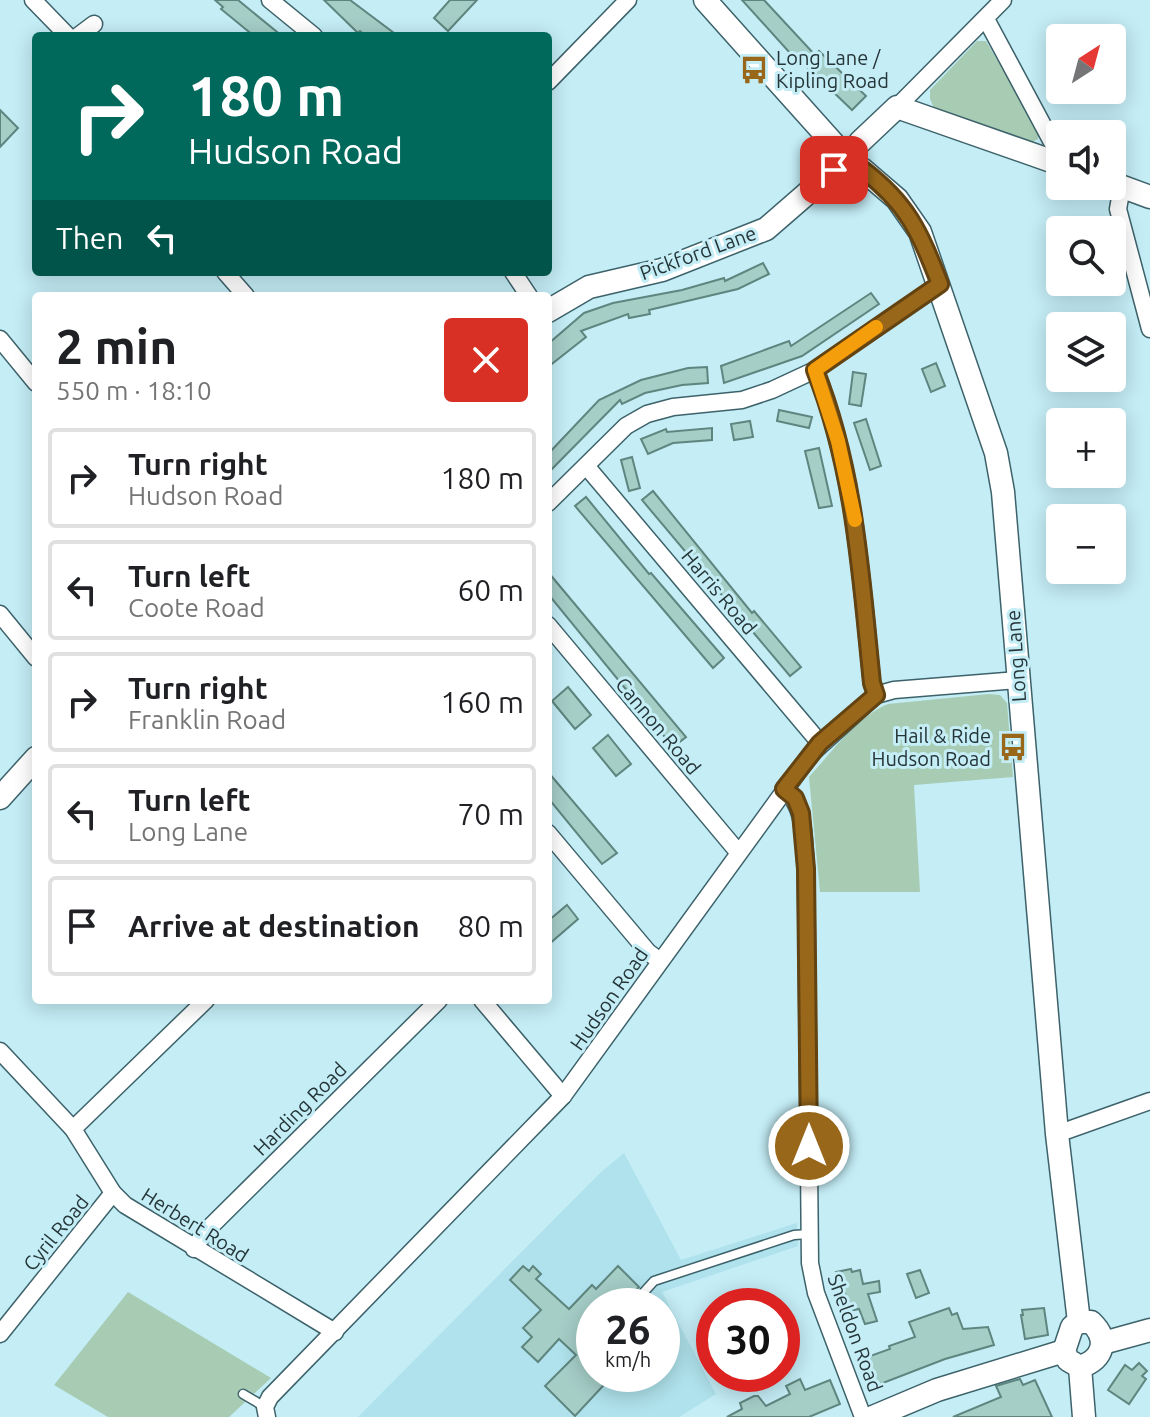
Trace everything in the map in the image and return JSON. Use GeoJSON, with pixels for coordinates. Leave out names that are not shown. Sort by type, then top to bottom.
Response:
{"type":"FeatureCollection","features":[{"type":"Feature","properties":{"kind":"street"},"geometry":{"type":"LineString","coordinates":[[33,0],[64,32]]}},
{"type":"Feature","properties":{"kind":"street"},"geometry":{"type":"LineString","coordinates":[[270,0],[309,32]]}},
{"type":"Feature","properties":{"kind":"street"},"geometry":{"type":"LineString","coordinates":[[552,78],[628,0]]}},
{"type":"Feature","properties":{"kind":"street"},"geometry":{"type":"LineString","coordinates":[[705,0],[833,143]]}},
{"type":"Feature","properties":{"kind":"street"},"geometry":{"type":"LineString","coordinates":[[860,142],[1003,0]]}},
{"type":"Feature","properties":{"kind":"street"},"geometry":{"type":"LineString","coordinates":[[986,19],[1046,131]]}},
{"type":"Feature","properties":{"kind":"street"},"geometry":{"type":"LineString","coordinates":[[83,32],[94,24]]}},
{"type":"Feature","properties":{"kind":"street"},"geometry":{"type":"LineString","coordinates":[[897,107],[1046,159]]}},
{"type":"Feature","properties":{"kind":"street"},"geometry":{"type":"LineString","coordinates":[[846,136],[860,142],[867,155],[862,169],[848,175],[834,170],[828,157],[833,143],[846,136]]}},
{"type":"Feature","properties":{"kind":"street","name":"Long Lane"},"geometry":{"type":"LineString","coordinates":[[862,169],[897,199],[920,232],[940,284],[998,466],[1003,492],[1057,1134],[1079,1322]]}},
{"type":"Feature","properties":{"kind":"street","name":"Pickford Lane"},"geometry":{"type":"LineString","coordinates":[[552,309],[589,287],[662,270],[766,229],[834,170]]}},
{"type":"Feature","properties":{"kind":"street"},"geometry":{"type":"LineString","coordinates":[[1126,188],[1150,197]]}},
{"type":"Feature","properties":{"kind":"street"},"geometry":{"type":"LineString","coordinates":[[1118,200],[1150,329]]}},
{"type":"Feature","properties":{"kind":"street"},"geometry":{"type":"LineString","coordinates":[[228,276],[242,292]]}},
{"type":"Feature","properties":{"kind":"street"},"geometry":{"type":"LineString","coordinates":[[552,499],[626,426],[647,414],[673,407],[742,400],[772,390],[815,370],[940,284]]}},
{"type":"Feature","properties":{"kind":"street"},"geometry":{"type":"LineString","coordinates":[[0,339],[32,378]]}},
{"type":"Feature","properties":{"kind":"street"},"geometry":{"type":"LineString","coordinates":[[815,370],[838,441],[854,510],[872,683],[876,695],[894,690],[1018,680]]}},
{"type":"Feature","properties":{"kind":"street","name":"Harris Road"},"geometry":{"type":"LineString","coordinates":[[587,467],[820,743]]}},
{"type":"Feature","properties":{"kind":"street"},"geometry":{"type":"LineString","coordinates":[[0,614],[32,653]]}},
{"type":"Feature","properties":{"kind":"street","name":"Cannon Road"},"geometry":{"type":"LineString","coordinates":[[552,630],[738,852]]}},
{"type":"Feature","properties":{"kind":"street","name":"Hudson Road"},"geometry":{"type":"LineString","coordinates":[[266,1412],[270,1397],[563,1096],[784,789],[820,743],[876,695]]}},
{"type":"Feature","properties":{"kind":"street"},"geometry":{"type":"LineString","coordinates":[[0,798],[32,766]]}},
{"type":"Feature","properties":{"kind":"street","name":"Sheldon Road"},"geometry":{"type":"LineString","coordinates":[[784,789],[795,798],[801,813],[806,869],[810,1263],[816,1293],[863,1417]]}},
{"type":"Feature","properties":{"kind":"street"},"geometry":{"type":"LineString","coordinates":[[552,838],[648,952],[660,961]]}},
{"type":"Feature","properties":{"kind":"street"},"geometry":{"type":"LineString","coordinates":[[73,1129],[202,1004]]}},
{"type":"Feature","properties":{"kind":"street","name":"Harding Road"},"geometry":{"type":"LineString","coordinates":[[194,1249],[204,1233],[435,1004]]}},
{"type":"Feature","properties":{"kind":"street"},"geometry":{"type":"LineString","coordinates":[[485,1004],[563,1096]]}},
{"type":"Feature","properties":{"kind":"street","name":"Herbert Road"},"geometry":{"type":"LineString","coordinates":[[0,1051],[73,1129],[113,1193],[125,1205],[335,1332]]}},
{"type":"Feature","properties":{"kind":"street"},"geometry":{"type":"LineString","coordinates":[[1057,1134],[1150,1101]]}},
{"type":"Feature","properties":{"kind":"street","name":"Cyril Road"},"geometry":{"type":"LineString","coordinates":[[0,1334],[113,1193]]}},
{"type":"Feature","properties":{"kind":"street"},"geometry":{"type":"LineString","coordinates":[[873,1417],[937,1390],[1072,1359],[1089,1364],[1103,1343],[1100,1331],[1091,1322],[1079,1322],[1072,1327],[1072,1359],[1084,1417]]}},
{"type":"Feature","properties":{"kind":"street"},"geometry":{"type":"LineString","coordinates":[[1103,1343],[1150,1330]]}},
{"type":"Feature","properties":{"kind":"lane"},"geometry":{"type":"LineString","coordinates":[[648,1288],[654,1281],[794,1235],[809,1234]]}},
{"type":"Feature","properties":{"kind":"lane"},"geometry":{"type":"LineString","coordinates":[[243,1394],[266,1412]]}},
{"type":"Feature","properties":{"kind":"shaded area"},"geometry":{"type":"Polygon","coordinates":[[[624,1153],[681,1260],[797,1223],[798,1246],[674,1288],[576,1288],[576,1392],[680,1392],[680,1326],[696,1356],[696,1392],[716,1394],[679,1417],[358,1417],[600,1173],[624,1153]]]}},
{"type":"Feature","properties":{"kind":"green space"},"geometry":{"type":"Polygon","coordinates":[[[977,41],[986,41],[1039,131],[1038,139],[1032,142],[935,110],[930,90],[977,41]]]}},
{"type":"Feature","properties":{"kind":"green space"},"geometry":{"type":"Polygon","coordinates":[[[1000,695],[1007,703],[1013,777],[914,785],[920,892],[820,892],[809,777],[855,726],[888,704],[1000,695]]]}},
{"type":"Feature","properties":{"kind":"green space"},"geometry":{"type":"Polygon","coordinates":[[[128,1292],[271,1378],[229,1417],[108,1417],[54,1385],[128,1292]]]}},
{"type":"Feature","properties":{"kind":"building"},"geometry":{"type":"Polygon","coordinates":[[[215,0],[238,0],[277,32],[249,32],[221,9],[223,7],[215,0]]]}},
{"type":"Feature","properties":{"kind":"building"},"geometry":{"type":"Polygon","coordinates":[[[324,0],[350,0],[393,32],[357,32],[324,0]]]}},
{"type":"Feature","properties":{"kind":"building"},"geometry":{"type":"Polygon","coordinates":[[[450,0],[477,0],[448,31],[434,18],[450,0]]]}},
{"type":"Feature","properties":{"kind":"building"},"geometry":{"type":"Polygon","coordinates":[[[742,0],[764,0],[815,55],[819,51],[866,96],[852,110],[801,61],[799,63],[742,0]]]}},
{"type":"Feature","properties":{"kind":"building"},"geometry":{"type":"Polygon","coordinates":[[[0,110],[18,128],[0,147],[0,110]]]}},
{"type":"Feature","properties":{"kind":"building"},"geometry":{"type":"Polygon","coordinates":[[[763,263],[769,274],[738,289],[649,310],[650,314],[629,318],[628,314],[581,331],[586,337],[552,364],[552,341],[584,313],[613,303],[682,290],[724,278],[725,281],[763,263]]]}},
{"type":"Feature","properties":{"kind":"building"},"geometry":{"type":"Polygon","coordinates":[[[871,293],[879,304],[802,356],[724,383],[721,366],[789,341],[791,346],[871,293]]]}},
{"type":"Feature","properties":{"kind":"building"},"geometry":{"type":"Polygon","coordinates":[[[936,363],[945,386],[931,392],[922,369],[936,363]]]}},
{"type":"Feature","properties":{"kind":"building"},"geometry":{"type":"Polygon","coordinates":[[[707,367],[708,383],[645,393],[622,404],[620,400],[552,469],[552,450],[599,400],[641,380],[688,368],[707,367]]]}},
{"type":"Feature","properties":{"kind":"building"},"geometry":{"type":"Polygon","coordinates":[[[853,372],[866,374],[861,406],[849,404],[853,372]]]}},
{"type":"Feature","properties":{"kind":"building"},"geometry":{"type":"Polygon","coordinates":[[[779,410],[812,417],[809,428],[777,421],[779,410]]]}},
{"type":"Feature","properties":{"kind":"building"},"geometry":{"type":"Polygon","coordinates":[[[866,419],[881,466],[870,470],[854,423],[866,419]]]}},
{"type":"Feature","properties":{"kind":"building"},"geometry":{"type":"Polygon","coordinates":[[[750,421],[753,437],[734,440],[731,424],[750,421]]]}},
{"type":"Feature","properties":{"kind":"building"},"geometry":{"type":"Polygon","coordinates":[[[712,428],[712,440],[673,443],[648,454],[641,439],[666,429],[667,432],[712,428]]]}},
{"type":"Feature","properties":{"kind":"building"},"geometry":{"type":"Polygon","coordinates":[[[819,448],[832,506],[819,508],[805,451],[819,448]]]}},
{"type":"Feature","properties":{"kind":"building"},"geometry":{"type":"Polygon","coordinates":[[[632,457],[640,488],[629,491],[621,460],[632,457]]]}},
{"type":"Feature","properties":{"kind":"building"},"geometry":{"type":"Polygon","coordinates":[[[653,491],[752,613],[754,611],[801,667],[790,676],[642,500],[653,491]]]}},
{"type":"Feature","properties":{"kind":"building"},"geometry":{"type":"Polygon","coordinates":[[[586,497],[724,658],[713,668],[575,506],[586,497]]]}},
{"type":"Feature","properties":{"kind":"building"},"geometry":{"type":"Polygon","coordinates":[[[552,577],[686,737],[673,747],[552,599],[552,577]]]}},
{"type":"Feature","properties":{"kind":"building"},"geometry":{"type":"Polygon","coordinates":[[[568,687],[591,715],[575,729],[552,701],[568,687]]]}},
{"type":"Feature","properties":{"kind":"building"},"geometry":{"type":"Polygon","coordinates":[[[608,735],[631,764],[616,776],[593,748],[608,735]]]}},
{"type":"Feature","properties":{"kind":"building"},"geometry":{"type":"Polygon","coordinates":[[[552,777],[617,853],[602,864],[552,803],[552,777]]]}},
{"type":"Feature","properties":{"kind":"building"},"geometry":{"type":"Polygon","coordinates":[[[567,905],[578,919],[552,942],[552,918],[567,905]]]}},
{"type":"Feature","properties":{"kind":"building"},"geometry":{"type":"Polygon","coordinates":[[[523,1266],[529,1271],[533,1266],[541,1274],[536,1279],[569,1309],[576,1302],[576,1355],[559,1339],[538,1362],[522,1347],[532,1337],[523,1328],[541,1310],[510,1280],[523,1266]]]}},
{"type":"Feature","properties":{"kind":"building"},"geometry":{"type":"Polygon","coordinates":[[[618,1266],[638,1288],[597,1288],[618,1266]]]}},
{"type":"Feature","properties":{"kind":"building"},"geometry":{"type":"Polygon","coordinates":[[[851,1269],[852,1272],[860,1270],[863,1284],[879,1281],[880,1292],[868,1294],[877,1321],[865,1324],[859,1309],[849,1311],[844,1288],[840,1289],[836,1272],[851,1269]]]}},
{"type":"Feature","properties":{"kind":"building"},"geometry":{"type":"Polygon","coordinates":[[[920,1270],[929,1293],[916,1298],[907,1274],[920,1270]]]}},
{"type":"Feature","properties":{"kind":"building"},"geometry":{"type":"Polygon","coordinates":[[[949,1308],[952,1315],[957,1313],[963,1329],[988,1327],[994,1345],[945,1359],[870,1388],[859,1360],[915,1337],[909,1322],[949,1308]]]}},
{"type":"Feature","properties":{"kind":"building"},"geometry":{"type":"Polygon","coordinates":[[[1044,1308],[1048,1335],[1025,1339],[1022,1310],[1044,1308]]]}},
{"type":"Feature","properties":{"kind":"building"},"geometry":{"type":"Polygon","coordinates":[[[576,1355],[576,1392],[597,1392],[575,1416],[545,1386],[576,1355]]]}},
{"type":"Feature","properties":{"kind":"building"},"geometry":{"type":"Polygon","coordinates":[[[1139,1363],[1147,1371],[1142,1376],[1146,1379],[1129,1404],[1108,1390],[1125,1365],[1132,1370],[1139,1363]]]}},
{"type":"Feature","properties":{"kind":"building"},"geometry":{"type":"Polygon","coordinates":[[[800,1379],[805,1390],[830,1380],[840,1404],[809,1417],[727,1417],[742,1409],[740,1403],[754,1396],[758,1396],[766,1406],[800,1392],[800,1379]]]}},
{"type":"Feature","properties":{"kind":"building"},"geometry":{"type":"Polygon","coordinates":[[[1020,1379],[1023,1385],[1035,1380],[1052,1417],[953,1417],[1001,1397],[996,1386],[1020,1379]]]}},
{"type":"Feature","properties":{"kind":"slow traffic"},"geometry":{"type":"LineString","coordinates":[[855,520],[838,441],[815,370],[876,327]]}},
{"type":"Feature","properties":{"kind":"place","name":"Long Lane / Kipling Road"},"geometry":{"type":"Point","coordinates":[754,70]}},
{"type":"Feature","properties":{"kind":"place","name":"Hail & Ride Hudson Road"},"geometry":{"type":"Point","coordinates":[1013,747]}},
{"type":"Feature","properties":{"kind":"route"},"geometry":{"type":"LineString","coordinates":[[809,1146],[806,869],[801,813],[795,798],[784,789],[820,743],[876,695],[872,683],[854,510],[838,441],[815,370],[940,284],[920,232],[897,199],[862,169],[848,175],[834,170]]}}]}
